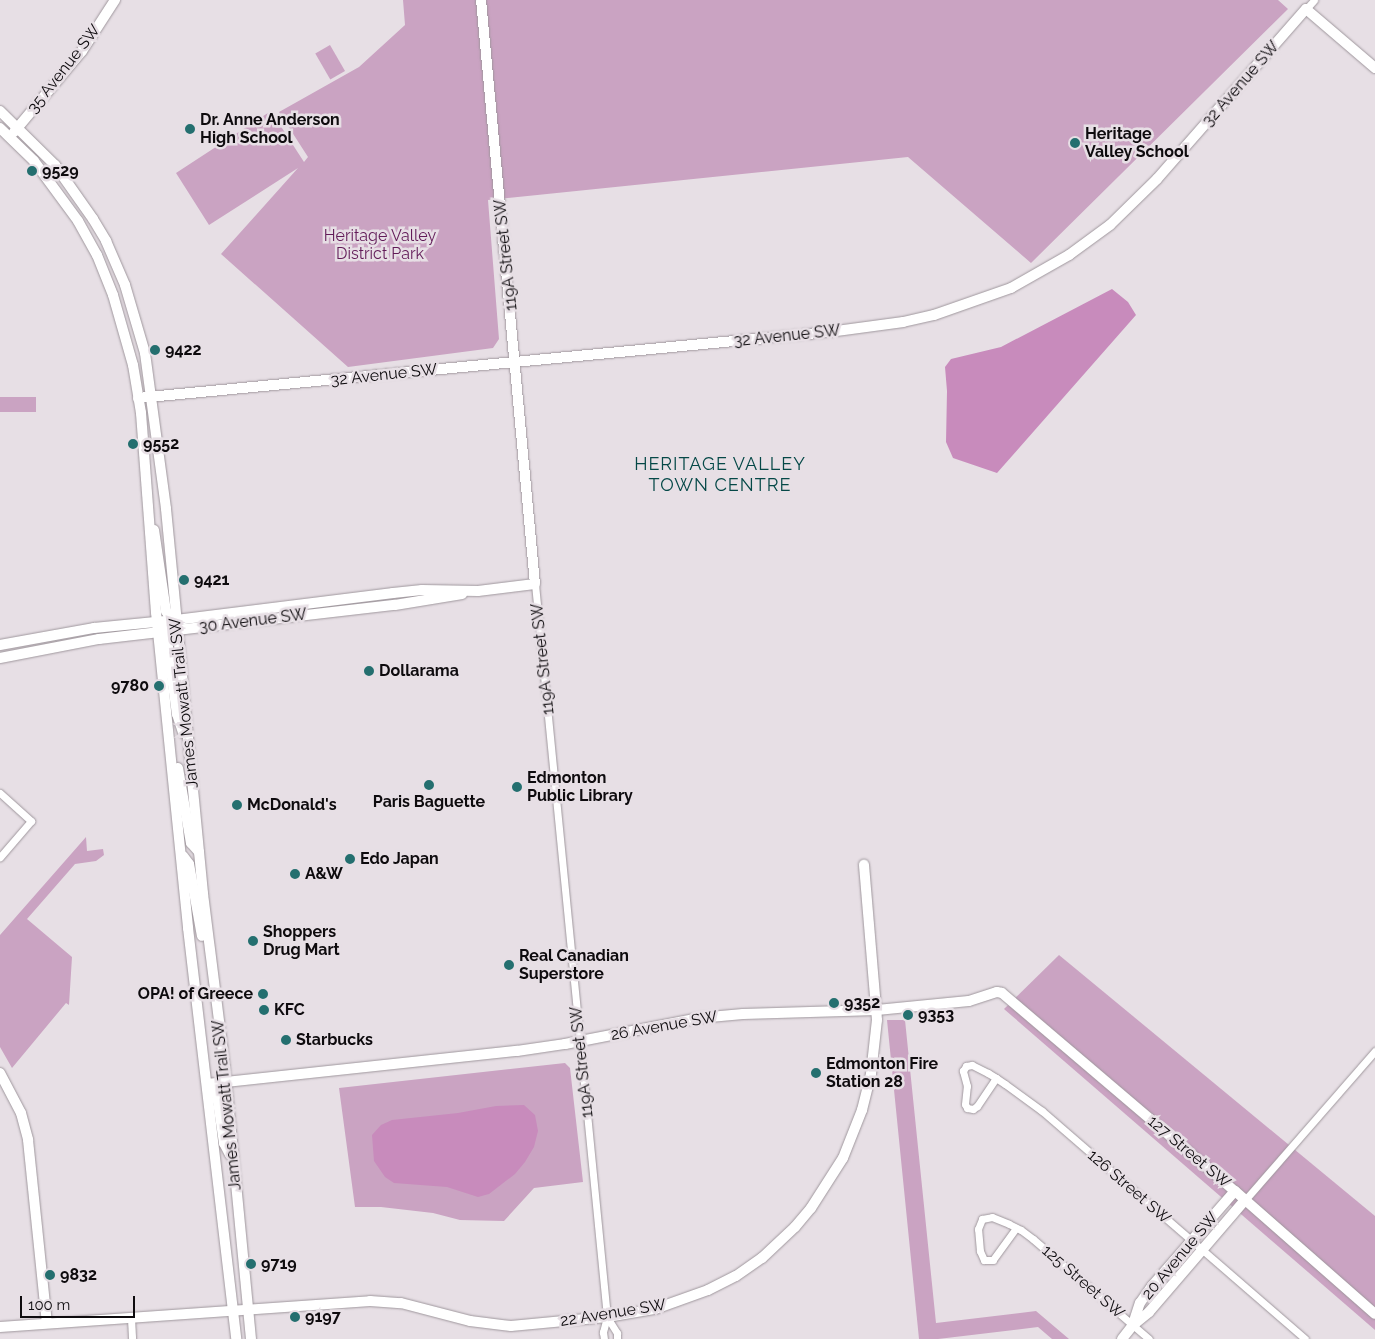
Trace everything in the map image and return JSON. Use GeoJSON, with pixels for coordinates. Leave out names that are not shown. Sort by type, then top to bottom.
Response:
{"type":"FeatureCollection","features":[{"type":"Feature","properties":{"kind":"street","name":"35 Avenue SW"},"geometry":{"type":"LineString","coordinates":[[10,137],[82,51],[115,0]]}},
{"type":"Feature","properties":{"kind":"street","name":"119A Street SW"},"geometry":{"type":"LineString","coordinates":[[481,0],[516,362],[535,584],[607,1317],[603,1332],[604,1339]]}},
{"type":"Feature","properties":{"kind":"street","name":"32 Avenue SW"},"geometry":{"type":"LineString","coordinates":[[138,398],[829,332],[886,324],[953,310],[1011,288],[1069,255],[1121,215],[1157,179],[1314,0]]}},
{"type":"Feature","properties":{"kind":"street"},"geometry":{"type":"LineString","coordinates":[[1306,9],[1375,68]]}},
{"type":"Feature","properties":{"kind":"street","name":"James Mowatt Trail SW"},"geometry":{"type":"LineString","coordinates":[[0,111],[55,165],[106,241],[136,315],[145,353],[166,509],[175,624],[213,979],[226,1082],[251,1339]]}},
{"type":"Feature","properties":{"kind":"street","name":"James Mowatt Trail SW"},"geometry":{"type":"LineString","coordinates":[[0,128],[34,161],[65,200],[96,255],[123,325],[138,398],[147,511],[160,629],[166,719],[180,854],[236,1339]]}},
{"type":"Feature","properties":{"kind":"street"},"geometry":{"type":"LineString","coordinates":[[147,511],[156,536],[166,611],[175,624]]}},
{"type":"Feature","properties":{"kind":"street","name":"30 Avenue SW"},"geometry":{"type":"LineString","coordinates":[[0,658],[64,644],[160,629],[175,624],[442,599],[478,591],[535,584]]}},
{"type":"Feature","properties":{"kind":"street","name":"30 Avenue SW"},"geometry":{"type":"LineString","coordinates":[[0,645],[94,628],[160,629]]}},
{"type":"Feature","properties":{"kind":"street"},"geometry":{"type":"LineString","coordinates":[[160,629],[178,714],[190,757]]}},
{"type":"Feature","properties":{"kind":"street"},"geometry":{"type":"LineString","coordinates":[[166,719],[191,843],[199,852]]}},
{"type":"Feature","properties":{"kind":"street"},"geometry":{"type":"LineString","coordinates":[[0,792],[31,822],[0,857]]}},
{"type":"Feature","properties":{"kind":"street"},"geometry":{"type":"LineString","coordinates":[[180,854],[189,864],[198,921],[213,979]]}},
{"type":"Feature","properties":{"kind":"street","name":"22 Avenue SW"},"geometry":{"type":"LineString","coordinates":[[0,1328],[248,1309],[391,1302],[418,1306],[480,1324],[511,1326],[607,1317],[655,1309],[708,1290],[736,1276],[762,1258],[804,1217],[832,1178],[858,1122],[871,1074],[876,1039],[877,1010],[864,865]]}},
{"type":"Feature","properties":{"kind":"street","name":"26 Avenue SW"},"geometry":{"type":"LineString","coordinates":[[207,1084],[458,1058],[580,1041],[699,1018],[743,1014],[877,1010],[969,1001],[990,992],[1002,993]]}},
{"type":"Feature","properties":{"kind":"street","name":"127 Street SW"},"geometry":{"type":"LineString","coordinates":[[1002,993],[1235,1191],[1375,1314]]}},
{"type":"Feature","properties":{"kind":"street"},"geometry":{"type":"LineString","coordinates":[[1245,1200],[1375,1051]]}},
{"type":"Feature","properties":{"kind":"street","name":"126 Street SW"},"geometry":{"type":"LineString","coordinates":[[996,1078],[976,1108],[967,1108],[965,1104],[966,1086],[963,1071],[966,1066],[974,1066],[996,1078],[1042,1111],[1305,1339]]}},
{"type":"Feature","properties":{"kind":"street"},"geometry":{"type":"LineString","coordinates":[[0,1073],[21,1114],[28,1140],[47,1323]]}},
{"type":"Feature","properties":{"kind":"street"},"geometry":{"type":"LineString","coordinates":[[207,1084],[217,1096],[224,1143],[234,1165]]}},
{"type":"Feature","properties":{"kind":"street","name":"20 Avenue SW"},"geometry":{"type":"LineString","coordinates":[[1133,1325],[1140,1303],[1146,1294],[1235,1191]]}},
{"type":"Feature","properties":{"kind":"street","name":"20 Avenue SW"},"geometry":{"type":"LineString","coordinates":[[1122,1339],[1133,1325],[1149,1312],[1245,1200]]}},
{"type":"Feature","properties":{"kind":"street","name":"125 Street SW"},"geometry":{"type":"LineString","coordinates":[[1016,1228],[993,1260],[984,1260],[980,1252],[978,1232],[982,1219],[992,1216],[1016,1228],[1033,1239],[1149,1339]]}},
{"type":"Feature","properties":{"kind":"street","name":"119A Street SW"},"geometry":{"type":"LineString","coordinates":[[607,1317],[616,1330],[617,1339]]}},
{"type":"Feature","properties":{"kind":"street"},"geometry":{"type":"LineString","coordinates":[[131,1318],[132,1339]]}},
{"type":"Feature","properties":{"kind":"green space","name":"Heritage Valley District Park"},"geometry":{"type":"Polygon","coordinates":[[[403,0],[1278,0],[1288,9],[1031,263],[908,157],[488,200],[499,339],[493,348],[348,367],[221,254],[298,168],[209,225],[176,173],[271,111],[304,162],[308,157],[279,112],[359,67],[405,25],[403,0]]]}},
{"type":"Feature","properties":{"kind":"green space"},"geometry":{"type":"Polygon","coordinates":[[[330,45],[345,71],[330,79],[315,54],[330,45]]]}},
{"type":"Feature","properties":{"kind":"green space"},"geometry":{"type":"Polygon","coordinates":[[[0,397],[36,397],[36,412],[0,412],[0,397]]]}},
{"type":"Feature","properties":{"kind":"green space"},"geometry":{"type":"Polygon","coordinates":[[[86,837],[87,851],[103,849],[104,855],[96,861],[75,864],[27,919],[72,957],[69,1005],[66,1003],[12,1068],[0,1047],[0,935],[86,837]]]}},
{"type":"Feature","properties":{"kind":"green space"},"geometry":{"type":"Polygon","coordinates":[[[1059,955],[1375,1216],[1375,1330],[1004,1009],[1059,955]]]}},
{"type":"Feature","properties":{"kind":"green space"},"geometry":{"type":"Polygon","coordinates":[[[887,1020],[905,1020],[936,1323],[1036,1311],[1069,1339],[1052,1339],[1038,1327],[938,1339],[919,1339],[887,1020]]]}},
{"type":"Feature","properties":{"kind":"green space"},"geometry":{"type":"Polygon","coordinates":[[[565,1063],[570,1068],[583,1182],[534,1188],[504,1221],[460,1220],[433,1213],[381,1207],[355,1207],[339,1088],[565,1063]]]}},
{"type":"Feature","properties":{"kind":"shaded area"},"geometry":{"type":"Polygon","coordinates":[[[1112,289],[1128,302],[1136,315],[997,473],[953,458],[946,442],[947,391],[945,367],[951,359],[1001,347],[1112,289]]]}},
{"type":"Feature","properties":{"kind":"shaded area"},"geometry":{"type":"Polygon","coordinates":[[[524,1105],[535,1115],[538,1131],[534,1147],[515,1174],[489,1194],[478,1197],[447,1187],[394,1183],[385,1177],[374,1161],[372,1135],[381,1125],[392,1120],[458,1113],[496,1106],[524,1105]]]}},
{"type":"Feature","properties":{"kind":"place","name":"Dr. Anne Anderson High School"},"geometry":{"type":"Point","coordinates":[190,129]}},
{"type":"Feature","properties":{"kind":"place","name":"Heritage Valley School"},"geometry":{"type":"Point","coordinates":[1075,143]}},
{"type":"Feature","properties":{"kind":"place","name":"9529"},"geometry":{"type":"Point","coordinates":[32,171]}},
{"type":"Feature","properties":{"kind":"place","name":"9422"},"geometry":{"type":"Point","coordinates":[155,350]}},
{"type":"Feature","properties":{"kind":"place","name":"9552"},"geometry":{"type":"Point","coordinates":[133,444]}},
{"type":"Feature","properties":{"kind":"place","name":"9421"},"geometry":{"type":"Point","coordinates":[184,580]}},
{"type":"Feature","properties":{"kind":"place","name":"Dollarama"},"geometry":{"type":"Point","coordinates":[369,671]}},
{"type":"Feature","properties":{"kind":"place","name":"9780"},"geometry":{"type":"Point","coordinates":[159,686]}},
{"type":"Feature","properties":{"kind":"place","name":"Paris Baguette"},"geometry":{"type":"Point","coordinates":[429,785]}},
{"type":"Feature","properties":{"kind":"place","name":"Edmonton Public Library"},"geometry":{"type":"Point","coordinates":[517,787]}},
{"type":"Feature","properties":{"kind":"place","name":"McDonald's"},"geometry":{"type":"Point","coordinates":[237,805]}},
{"type":"Feature","properties":{"kind":"place","name":"Edo Japan"},"geometry":{"type":"Point","coordinates":[350,859]}},
{"type":"Feature","properties":{"kind":"place","name":"A&W"},"geometry":{"type":"Point","coordinates":[295,874]}},
{"type":"Feature","properties":{"kind":"place","name":"Shoppers Drug Mart"},"geometry":{"type":"Point","coordinates":[253,941]}},
{"type":"Feature","properties":{"kind":"place","name":"Real Canadian Superstore"},"geometry":{"type":"Point","coordinates":[509,965]}},
{"type":"Feature","properties":{"kind":"place","name":"OPA! of Greece"},"geometry":{"type":"Point","coordinates":[263,994]}},
{"type":"Feature","properties":{"kind":"place","name":"9352"},"geometry":{"type":"Point","coordinates":[834,1003]}},
{"type":"Feature","properties":{"kind":"place","name":"KFC"},"geometry":{"type":"Point","coordinates":[264,1010]}},
{"type":"Feature","properties":{"kind":"place","name":"9353"},"geometry":{"type":"Point","coordinates":[908,1015]}},
{"type":"Feature","properties":{"kind":"place","name":"Starbucks"},"geometry":{"type":"Point","coordinates":[286,1040]}},
{"type":"Feature","properties":{"kind":"place","name":"Edmonton Fire Station 28"},"geometry":{"type":"Point","coordinates":[816,1073]}},
{"type":"Feature","properties":{"kind":"place","name":"9719"},"geometry":{"type":"Point","coordinates":[251,1264]}},
{"type":"Feature","properties":{"kind":"place","name":"9832"},"geometry":{"type":"Point","coordinates":[50,1275]}},
{"type":"Feature","properties":{"kind":"place","name":"9197"},"geometry":{"type":"Point","coordinates":[295,1317]}},
{"type":"Feature","properties":{"kind":"district","name":"HERITAGE VALLEY TOWN CENTRE"},"geometry":{"type":"Point","coordinates":[720,475]}}]}
